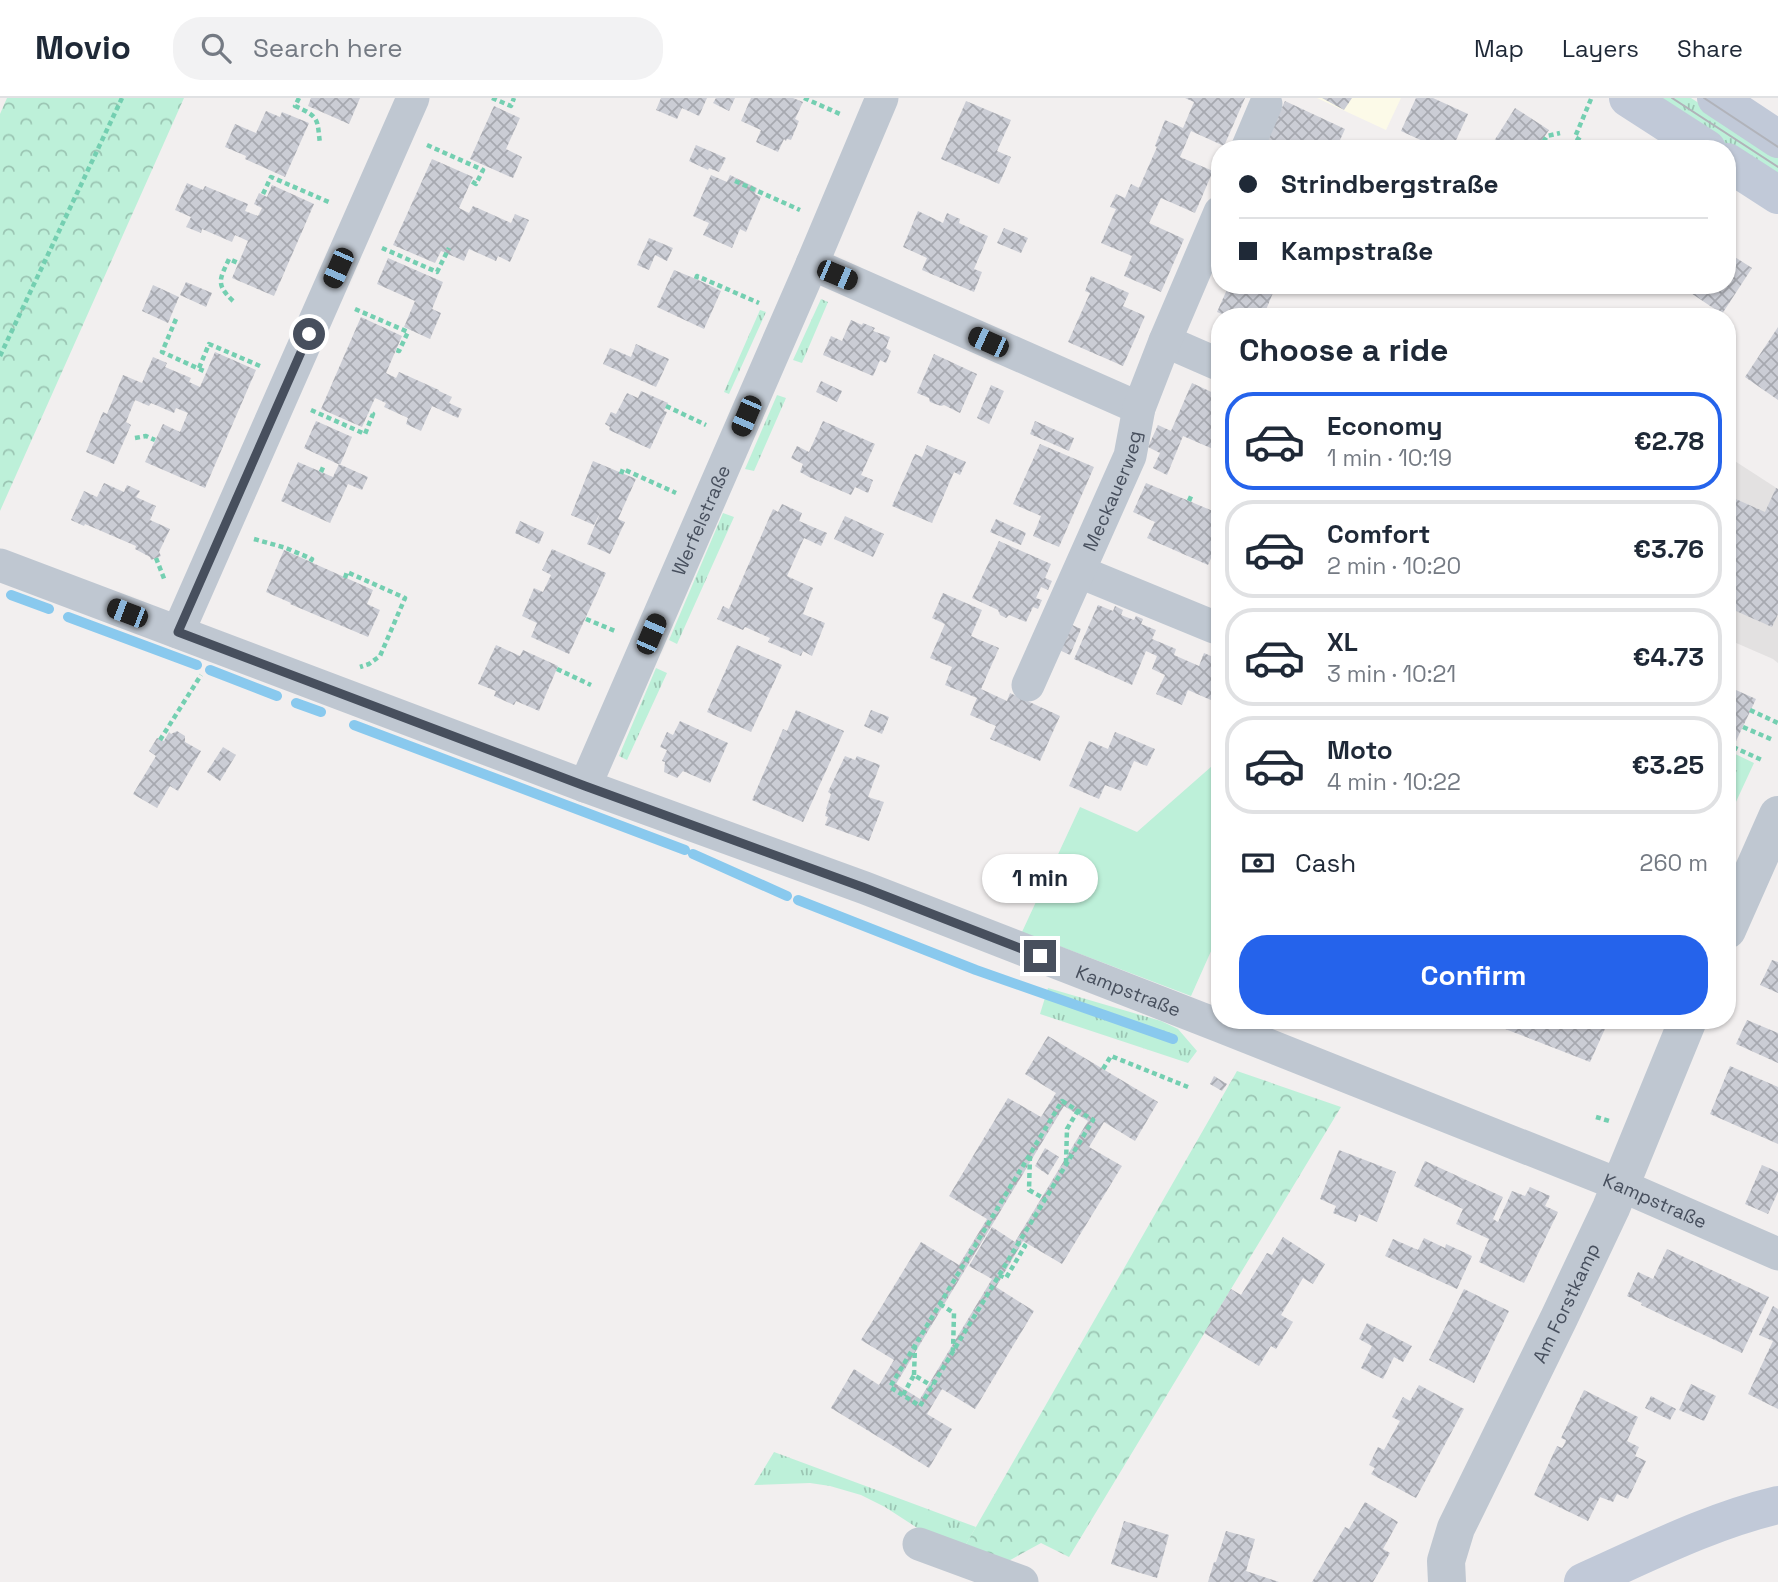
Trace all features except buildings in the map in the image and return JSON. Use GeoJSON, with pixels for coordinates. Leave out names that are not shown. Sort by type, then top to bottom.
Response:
{"type":"FeatureCollection","features":[{"type":"Feature","properties":{"kind":"main road"},"geometry":{"type":"LineString","coordinates":[[1628,98],[1693,140]]}},
{"type":"Feature","properties":{"kind":"main road"},"geometry":{"type":"LineString","coordinates":[[1716,98],[1778,139]]}},
{"type":"Feature","properties":{"kind":"main road"},"geometry":{"type":"LineString","coordinates":[[1736,168],[1778,195]]}},
{"type":"Feature","properties":{"kind":"main road"},"geometry":{"type":"LineString","coordinates":[[1583,1582],[1713,1525],[1778,1506]]}},
{"type":"Feature","properties":{"kind":"street"},"geometry":{"type":"LineString","coordinates":[[178,632],[412,98]]}},
{"type":"Feature","properties":{"kind":"street","name":"Werfelstraße"},"geometry":{"type":"LineString","coordinates":[[585,786],[882,98]]}},
{"type":"Feature","properties":{"kind":"street"},"geometry":{"type":"LineString","coordinates":[[1251,140],[1266,104]]}},
{"type":"Feature","properties":{"kind":"street","name":"Meckauerweg"},"geometry":{"type":"LineString","coordinates":[[1028,685],[1130,456],[1139,408],[1211,233]]}},
{"type":"Feature","properties":{"kind":"street","name":"Meckauerweg"},"geometry":{"type":"LineString","coordinates":[[811,264],[1139,408]]}},
{"type":"Feature","properties":{"kind":"street"},"geometry":{"type":"LineString","coordinates":[[1165,341],[1211,361]]}},
{"type":"Feature","properties":{"kind":"street","name":"Kampstraße"},"geometry":{"type":"LineString","coordinates":[[0,565],[585,786],[865,888],[1211,1023]]}},
{"type":"Feature","properties":{"kind":"street","name":"Meckauerweg"},"geometry":{"type":"LineString","coordinates":[[1080,572],[1211,626]]}},
{"type":"Feature","properties":{"kind":"street"},"geometry":{"type":"LineString","coordinates":[[1736,910],[1778,815]]}},
{"type":"Feature","properties":{"kind":"street","name":"Kampstraße"},"geometry":{"type":"LineString","coordinates":[[1228,1029],[1620,1185],[1778,1254]]}},
{"type":"Feature","properties":{"kind":"street","name":"Am Forstkamp"},"geometry":{"type":"LineString","coordinates":[[1447,1582],[1446,1561],[1456,1528],[1611,1208],[1684,1029]]}},
{"type":"Feature","properties":{"kind":"street"},"geometry":{"type":"LineString","coordinates":[[919,1545],[1022,1582]]}},
{"type":"Feature","properties":{"kind":"path"},"geometry":{"type":"LineString","coordinates":[[0,356],[122,98]]}},
{"type":"Feature","properties":{"kind":"path"},"geometry":{"type":"LineString","coordinates":[[299,98],[295,106],[312,113],[317,121],[320,144]]}},
{"type":"Feature","properties":{"kind":"path"},"geometry":{"type":"LineString","coordinates":[[492,98],[511,106],[514,98]]}},
{"type":"Feature","properties":{"kind":"path"},"geometry":{"type":"LineString","coordinates":[[804,98],[839,113]]}},
{"type":"Feature","properties":{"kind":"path"},"geometry":{"type":"LineString","coordinates":[[1581,140],[1575,136],[1591,99]]}},
{"type":"Feature","properties":{"kind":"path"},"geometry":{"type":"LineString","coordinates":[[1545,140],[1547,136],[1560,133]]}},
{"type":"Feature","properties":{"kind":"path"},"geometry":{"type":"LineString","coordinates":[[425,144],[483,170],[476,184],[471,181]]}},
{"type":"Feature","properties":{"kind":"path"},"geometry":{"type":"LineString","coordinates":[[263,194],[271,177],[342,208]]}},
{"type":"Feature","properties":{"kind":"path"},"geometry":{"type":"LineString","coordinates":[[735,181],[797,209]]}},
{"type":"Feature","properties":{"kind":"path"},"geometry":{"type":"LineString","coordinates":[[380,247],[437,272],[449,248]]}},
{"type":"Feature","properties":{"kind":"path"},"geometry":{"type":"LineString","coordinates":[[233,301],[221,290],[220,279],[229,259],[238,263]]}},
{"type":"Feature","properties":{"kind":"path"},"geometry":{"type":"LineString","coordinates":[[696,279],[697,276],[756,302]]}},
{"type":"Feature","properties":{"kind":"path"},"geometry":{"type":"LineString","coordinates":[[354,309],[408,332],[399,351],[396,350]]}},
{"type":"Feature","properties":{"kind":"path"},"geometry":{"type":"LineString","coordinates":[[176,318],[162,352],[206,372]]}},
{"type":"Feature","properties":{"kind":"path"},"geometry":{"type":"LineString","coordinates":[[199,368],[209,344],[271,371]]}},
{"type":"Feature","properties":{"kind":"path"},"geometry":{"type":"LineString","coordinates":[[666,406],[702,423]]}},
{"type":"Feature","properties":{"kind":"path"},"geometry":{"type":"LineString","coordinates":[[319,414],[365,434],[373,414],[369,412]]}},
{"type":"Feature","properties":{"kind":"path"},"geometry":{"type":"LineString","coordinates":[[135,438],[146,436],[155,440]]}},
{"type":"Feature","properties":{"kind":"path"},"geometry":{"type":"LineString","coordinates":[[321,472],[324,465]]}},
{"type":"Feature","properties":{"kind":"path"},"geometry":{"type":"LineString","coordinates":[[621,474],[623,470],[673,491]]}},
{"type":"Feature","properties":{"kind":"path"},"geometry":{"type":"LineString","coordinates":[[1189,500],[1192,494]]}},
{"type":"Feature","properties":{"kind":"path"},"geometry":{"type":"LineString","coordinates":[[250,538],[286,548],[312,559],[310,562]]}},
{"type":"Feature","properties":{"kind":"path"},"geometry":{"type":"LineString","coordinates":[[345,578],[347,572],[405,598],[380,656],[369,664],[358,667]]}},
{"type":"Feature","properties":{"kind":"path"},"geometry":{"type":"LineString","coordinates":[[586,619],[615,631]]}},
{"type":"Feature","properties":{"kind":"path"},"geometry":{"type":"LineString","coordinates":[[557,669],[592,685]]}},
{"type":"Feature","properties":{"kind":"path"},"geometry":{"type":"LineString","coordinates":[[160,740],[201,674]]}},
{"type":"Feature","properties":{"kind":"path"},"geometry":{"type":"LineString","coordinates":[[1750,710],[1778,723]]}},
{"type":"Feature","properties":{"kind":"path"},"geometry":{"type":"LineString","coordinates":[[1743,727],[1773,740]]}},
{"type":"Feature","properties":{"kind":"path"},"geometry":{"type":"LineString","coordinates":[[1736,748],[1764,761]]}},
{"type":"Feature","properties":{"kind":"path"},"geometry":{"type":"LineString","coordinates":[[1103,1069],[1111,1056],[1188,1087]]}},
{"type":"Feature","properties":{"kind":"path"},"geometry":{"type":"LineString","coordinates":[[1062,1101],[1093,1119]]}},
{"type":"Feature","properties":{"kind":"path"},"geometry":{"type":"LineString","coordinates":[[1062,1101],[1093,1119]]}},
{"type":"Feature","properties":{"kind":"path"},"geometry":{"type":"LineString","coordinates":[[903,1395],[915,1375],[915,1345],[1062,1101]]}},
{"type":"Feature","properties":{"kind":"path"},"geometry":{"type":"LineString","coordinates":[[1019,1242],[1066,1164],[1067,1129],[1079,1109]]}},
{"type":"Feature","properties":{"kind":"path"},"geometry":{"type":"LineString","coordinates":[[1596,1117],[1611,1121]]}},
{"type":"Feature","properties":{"kind":"path"},"geometry":{"type":"LineString","coordinates":[[973,1319],[1093,1119]]}},
{"type":"Feature","properties":{"kind":"path"},"geometry":{"type":"LineString","coordinates":[[1030,1155],[1029,1190],[1045,1199]]}},
{"type":"Feature","properties":{"kind":"path"},"geometry":{"type":"LineString","coordinates":[[890,1387],[1030,1155]]}},
{"type":"Feature","properties":{"kind":"path"},"geometry":{"type":"LineString","coordinates":[[999,1275],[1006,1278],[1025,1246],[1019,1242]]}},
{"type":"Feature","properties":{"kind":"path"},"geometry":{"type":"LineString","coordinates":[[920,1406],[1012,1253]]}},
{"type":"Feature","properties":{"kind":"path"},"geometry":{"type":"LineString","coordinates":[[920,1406],[953,1352],[954,1312],[940,1304]]}},
{"type":"Feature","properties":{"kind":"path"},"geometry":{"type":"LineString","coordinates":[[915,1375],[932,1386]]}},
{"type":"Feature","properties":{"kind":"path"},"geometry":{"type":"LineString","coordinates":[[890,1387],[920,1406]]}},
{"type":"Feature","properties":{"kind":"path"},"geometry":{"type":"LineString","coordinates":[[890,1387],[920,1406]]}},
{"type":"Feature","properties":{"kind":"shaded area"},"geometry":{"type":"Polygon","coordinates":[[[1317,98],[1401,98],[1386,130],[1317,98]]]}},
{"type":"Feature","properties":{"kind":"shaded area"},"geometry":{"type":"Polygon","coordinates":[[[1736,462],[1778,489],[1778,663],[1736,643],[1736,462]]]}},
{"type":"Feature","properties":{"kind":"green space"},"geometry":{"type":"Polygon","coordinates":[[[7,98],[184,98],[0,511],[0,114],[7,98]]]}},
{"type":"Feature","properties":{"kind":"green space"},"geometry":{"type":"Polygon","coordinates":[[[1655,98],[1691,98],[1778,155],[1778,179],[1736,151],[1736,140],[1719,140],[1655,98]]]}},
{"type":"Feature","properties":{"kind":"green space"},"geometry":{"type":"Polygon","coordinates":[[[821,299],[828,302],[802,363],[793,360],[821,299]]]}},
{"type":"Feature","properties":{"kind":"green space"},"geometry":{"type":"Polygon","coordinates":[[[760,310],[766,312],[729,394],[724,392],[760,310]]]}},
{"type":"Feature","properties":{"kind":"green space"},"geometry":{"type":"Polygon","coordinates":[[[777,395],[786,398],[754,471],[745,469],[777,395]]]}},
{"type":"Feature","properties":{"kind":"green space"},"geometry":{"type":"Polygon","coordinates":[[[723,513],[734,517],[677,644],[669,640],[723,513]]]}},
{"type":"Feature","properties":{"kind":"green space"},"geometry":{"type":"Polygon","coordinates":[[[656,668],[667,673],[627,760],[619,756],[656,668]]]}},
{"type":"Feature","properties":{"kind":"green space"},"geometry":{"type":"Polygon","coordinates":[[[1736,754],[1754,763],[1736,802],[1736,754]]]}},
{"type":"Feature","properties":{"kind":"green space"},"geometry":{"type":"Polygon","coordinates":[[[1211,767],[1211,951],[1191,996],[1022,932],[1080,807],[1137,832],[1211,767]]]}},
{"type":"Feature","properties":{"kind":"green space"},"geometry":{"type":"Polygon","coordinates":[[[1048,988],[1161,1021],[1178,1029],[1197,1051],[1188,1063],[1040,1014],[1048,988]]]}},
{"type":"Feature","properties":{"kind":"green space"},"geometry":{"type":"Polygon","coordinates":[[[1237,1071],[1341,1107],[1069,1557],[1041,1543],[1003,1564],[961,1553],[1237,1071]]]}},
{"type":"Feature","properties":{"kind":"green space"},"geometry":{"type":"Polygon","coordinates":[[[774,1452],[976,1527],[961,1553],[861,1495],[810,1483],[754,1485],[774,1452]]]}},
{"type":"Feature","properties":{"kind":"waterway"},"geometry":{"type":"LineString","coordinates":[[11,595],[49,609]]}},
{"type":"Feature","properties":{"kind":"waterway"},"geometry":{"type":"LineString","coordinates":[[68,617],[197,665]]}},
{"type":"Feature","properties":{"kind":"waterway"},"geometry":{"type":"LineString","coordinates":[[210,670],[277,696]]}},
{"type":"Feature","properties":{"kind":"waterway"},"geometry":{"type":"LineString","coordinates":[[296,703],[321,712]]}},
{"type":"Feature","properties":{"kind":"waterway"},"geometry":{"type":"LineString","coordinates":[[354,725],[685,850]]}},
{"type":"Feature","properties":{"kind":"waterway"},"geometry":{"type":"LineString","coordinates":[[693,854],[787,896]]}},
{"type":"Feature","properties":{"kind":"waterway"},"geometry":{"type":"LineString","coordinates":[[798,900],[976,970],[1173,1039]]}},
{"type":"Feature","properties":{"kind":"tram line"},"geometry":{"type":"LineString","coordinates":[[1672,98],[1778,167]]}},
{"type":"Feature","properties":{"kind":"tram line"},"geometry":{"type":"LineString","coordinates":[[1704,98],[1778,147]]}},
{"type":"Feature","properties":{"kind":"route"},"geometry":{"type":"LineString","coordinates":[[309,334],[178,632],[1040,956]]}}]}
